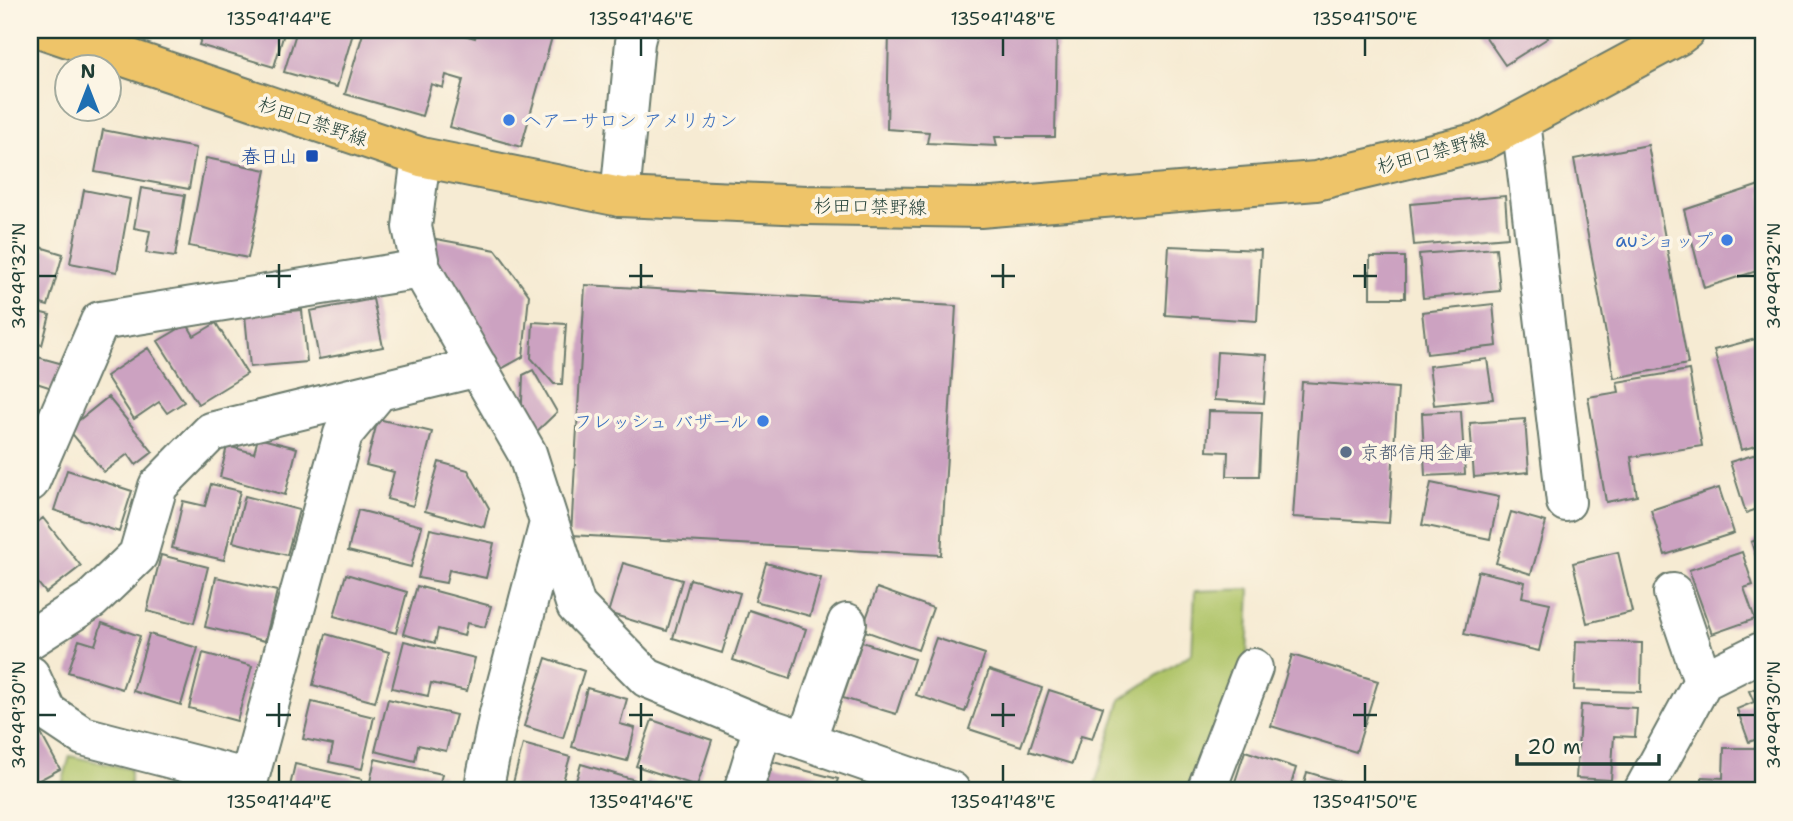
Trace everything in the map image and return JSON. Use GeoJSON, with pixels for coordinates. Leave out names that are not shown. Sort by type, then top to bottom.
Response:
{"type":"FeatureCollection","features":[{"type":"Feature","properties":{"kind":"main road","name":"杉田口禁野線"},"geometry":{"type":"LineString","coordinates":[[45,30],[421,157],[620,197],[807,205],[980,208],[1303,182],[1335,177],[1483,141],[1686,30]]}},
{"type":"Feature","properties":{"kind":"street"},"geometry":{"type":"LineString","coordinates":[[620,197],[638,30]]}},
{"type":"Feature","properties":{"kind":"street"},"geometry":{"type":"LineString","coordinates":[[1521,121],[1566,502]]}},
{"type":"Feature","properties":{"kind":"street"},"geometry":{"type":"LineString","coordinates":[[421,157],[412,228],[421,269],[527,453],[576,606],[647,678],[763,726],[947,791]]}},
{"type":"Feature","properties":{"kind":"street"},"geometry":{"type":"LineString","coordinates":[[30,482],[100,321],[421,269]]}},
{"type":"Feature","properties":{"kind":"street"},"geometry":{"type":"LineString","coordinates":[[30,639],[91,600],[138,555],[158,486],[211,432],[478,367]]}},
{"type":"Feature","properties":{"kind":"street"},"geometry":{"type":"LineString","coordinates":[[30,675],[47,712],[83,736],[249,785],[343,434],[379,391]]}},
{"type":"Feature","properties":{"kind":"street"},"geometry":{"type":"LineString","coordinates":[[483,791],[499,713],[550,523]]}},
{"type":"Feature","properties":{"kind":"street"},"geometry":{"type":"LineString","coordinates":[[1673,593],[1703,681]]}},
{"type":"Feature","properties":{"kind":"street"},"geometry":{"type":"LineString","coordinates":[[806,741],[847,623]]}},
{"type":"Feature","properties":{"kind":"street"},"geometry":{"type":"LineString","coordinates":[[1643,791],[1703,681],[1763,651]]}},
{"type":"Feature","properties":{"kind":"street"},"geometry":{"type":"LineString","coordinates":[[1206,791],[1253,668]]}},
{"type":"Feature","properties":{"kind":"street"},"geometry":{"type":"LineString","coordinates":[[743,791],[763,726]]}},
{"type":"Feature","properties":{"kind":"green space"},"geometry":{"type":"Polygon","coordinates":[[[1250,589],[1247,659],[1189,791],[1093,791],[1121,699],[1192,653],[1195,591],[1250,589]]]}},
{"type":"Feature","properties":{"kind":"green space"},"geometry":{"type":"Polygon","coordinates":[[[70,756],[130,769],[130,791],[60,791],[70,756]]]}},
{"type":"Feature","properties":{"kind":"building"},"geometry":{"type":"Polygon","coordinates":[[[204,30],[285,30],[274,67],[199,45],[204,30]]]}},
{"type":"Feature","properties":{"kind":"building"},"geometry":{"type":"Polygon","coordinates":[[[297,30],[354,30],[337,87],[284,72],[297,30]]]}},
{"type":"Feature","properties":{"kind":"building"},"geometry":{"type":"Polygon","coordinates":[[[364,30],[446,30],[475,38],[477,30],[554,30],[521,147],[450,127],[463,80],[446,75],[443,88],[431,84],[422,116],[345,94],[364,30]]]}},
{"type":"Feature","properties":{"kind":"building"},"geometry":{"type":"Polygon","coordinates":[[[889,30],[1057,30],[1055,137],[995,137],[997,146],[927,143],[929,132],[887,129],[889,30]]]}},
{"type":"Feature","properties":{"kind":"building"},"geometry":{"type":"Polygon","coordinates":[[[1481,30],[1543,30],[1548,38],[1505,65],[1481,30]]]}},
{"type":"Feature","properties":{"kind":"building"},"geometry":{"type":"Polygon","coordinates":[[[103,130],[196,148],[189,189],[95,172],[103,130]]]}},
{"type":"Feature","properties":{"kind":"building"},"geometry":{"type":"Polygon","coordinates":[[[1648,145],[1688,364],[1614,378],[1574,159],[1648,145]]]}},
{"type":"Feature","properties":{"kind":"building"},"geometry":{"type":"Polygon","coordinates":[[[206,158],[266,170],[248,258],[189,246],[206,158]]]}},
{"type":"Feature","properties":{"kind":"building","name":"auショップ"},"geometry":{"type":"Polygon","coordinates":[[[1763,184],[1763,269],[1704,288],[1684,210],[1763,184]]]}},
{"type":"Feature","properties":{"kind":"building"},"geometry":{"type":"Polygon","coordinates":[[[141,188],[185,195],[175,257],[146,253],[150,231],[134,228],[141,188]]]}},
{"type":"Feature","properties":{"kind":"building"},"geometry":{"type":"Polygon","coordinates":[[[84,190],[130,199],[117,272],[70,263],[84,190]]]}},
{"type":"Feature","properties":{"kind":"building"},"geometry":{"type":"Polygon","coordinates":[[[1505,196],[1508,237],[1414,245],[1410,204],[1505,196]]]}},
{"type":"Feature","properties":{"kind":"building"},"geometry":{"type":"Polygon","coordinates":[[[436,239],[496,250],[529,295],[523,357],[492,374],[431,266],[436,239]]]}},
{"type":"Feature","properties":{"kind":"building"},"geometry":{"type":"Polygon","coordinates":[[[30,244],[63,254],[48,306],[30,301],[30,244]]]}},
{"type":"Feature","properties":{"kind":"building"},"geometry":{"type":"Polygon","coordinates":[[[1169,246],[1261,250],[1257,321],[1165,315],[1169,246]]]}},
{"type":"Feature","properties":{"kind":"building"},"geometry":{"type":"Polygon","coordinates":[[[1496,248],[1500,291],[1423,298],[1419,254],[1496,248]]]}},
{"type":"Feature","properties":{"kind":"building"},"geometry":{"type":"Polygon","coordinates":[[[1370,257],[1405,257],[1405,298],[1370,298],[1370,257]]]}},
{"type":"Feature","properties":{"kind":"building","name":"フレッシュ バザール"},"geometry":{"type":"Polygon","coordinates":[[[585,285],[956,306],[941,555],[571,535],[585,285]]]}},
{"type":"Feature","properties":{"kind":"building"},"geometry":{"type":"Polygon","coordinates":[[[373,299],[383,347],[319,359],[310,311],[373,299]]]}},
{"type":"Feature","properties":{"kind":"building"},"geometry":{"type":"Polygon","coordinates":[[[1493,304],[1497,346],[1427,354],[1422,312],[1493,304]]]}},
{"type":"Feature","properties":{"kind":"building"},"geometry":{"type":"Polygon","coordinates":[[[30,310],[50,315],[42,345],[30,342],[30,310]]]}},
{"type":"Feature","properties":{"kind":"building"},"geometry":{"type":"Polygon","coordinates":[[[302,310],[307,362],[250,367],[245,315],[302,310]]]}},
{"type":"Feature","properties":{"kind":"building"},"geometry":{"type":"Polygon","coordinates":[[[533,322],[566,324],[562,384],[554,384],[531,358],[533,322]]]}},
{"type":"Feature","properties":{"kind":"building"},"geometry":{"type":"Polygon","coordinates":[[[216,323],[247,374],[198,404],[158,341],[187,324],[194,336],[216,323]]]}},
{"type":"Feature","properties":{"kind":"building"},"geometry":{"type":"Polygon","coordinates":[[[1763,337],[1763,444],[1741,450],[1714,350],[1763,337]]]}},
{"type":"Feature","properties":{"kind":"building"},"geometry":{"type":"Polygon","coordinates":[[[148,348],[184,402],[167,413],[159,402],[134,419],[106,376],[148,348]]]}},
{"type":"Feature","properties":{"kind":"building"},"geometry":{"type":"Polygon","coordinates":[[[1217,352],[1267,355],[1264,403],[1214,400],[1217,352]]]}},
{"type":"Feature","properties":{"kind":"building"},"geometry":{"type":"Polygon","coordinates":[[[30,355],[63,364],[55,389],[30,381],[30,355]]]}},
{"type":"Feature","properties":{"kind":"building"},"geometry":{"type":"Polygon","coordinates":[[[1487,359],[1493,399],[1434,405],[1429,366],[1487,359]]]}},
{"type":"Feature","properties":{"kind":"building"},"geometry":{"type":"Polygon","coordinates":[[[533,370],[557,412],[531,437],[521,427],[523,375],[533,370]]]}},
{"type":"Feature","properties":{"kind":"building"},"geometry":{"type":"Polygon","coordinates":[[[1689,370],[1702,446],[1631,457],[1637,496],[1606,502],[1588,397],[1619,392],[1617,382],[1689,370]]]}},
{"type":"Feature","properties":{"kind":"building","name":"京都信用金庫"},"geometry":{"type":"Polygon","coordinates":[[[1302,382],[1398,388],[1389,523],[1293,517],[1302,382]]]}},
{"type":"Feature","properties":{"kind":"building"},"geometry":{"type":"Polygon","coordinates":[[[108,397],[153,452],[136,465],[128,454],[104,472],[68,429],[108,397]]]}},
{"type":"Feature","properties":{"kind":"building"},"geometry":{"type":"Polygon","coordinates":[[[1209,411],[1262,412],[1259,476],[1227,476],[1228,452],[1207,451],[1209,411]]]}},
{"type":"Feature","properties":{"kind":"building"},"geometry":{"type":"Polygon","coordinates":[[[1461,411],[1465,474],[1425,476],[1422,413],[1461,411]]]}},
{"type":"Feature","properties":{"kind":"building"},"geometry":{"type":"Polygon","coordinates":[[[378,419],[432,432],[413,506],[387,499],[394,472],[366,465],[378,419]]]}},
{"type":"Feature","properties":{"kind":"building"},"geometry":{"type":"Polygon","coordinates":[[[1525,419],[1529,472],[1474,477],[1470,423],[1525,419]]]}},
{"type":"Feature","properties":{"kind":"building"},"geometry":{"type":"Polygon","coordinates":[[[258,438],[297,448],[285,495],[220,477],[227,446],[254,453],[258,438]]]}},
{"type":"Feature","properties":{"kind":"building"},"geometry":{"type":"Polygon","coordinates":[[[1763,452],[1763,507],[1746,513],[1730,462],[1763,452]]]}},
{"type":"Feature","properties":{"kind":"building"},"geometry":{"type":"Polygon","coordinates":[[[439,462],[468,470],[489,508],[484,527],[425,511],[439,462]]]}},
{"type":"Feature","properties":{"kind":"building"},"geometry":{"type":"Polygon","coordinates":[[[67,470],[132,491],[119,532],[54,510],[67,470]]]}},
{"type":"Feature","properties":{"kind":"building"},"geometry":{"type":"Polygon","coordinates":[[[1431,483],[1499,497],[1490,539],[1422,525],[1431,483]]]}},
{"type":"Feature","properties":{"kind":"building"},"geometry":{"type":"Polygon","coordinates":[[[211,484],[240,491],[224,560],[172,548],[183,501],[205,506],[211,484]]]}},
{"type":"Feature","properties":{"kind":"building"},"geometry":{"type":"Polygon","coordinates":[[[1719,488],[1734,533],[1665,555],[1651,510],[1719,488]]]}},
{"type":"Feature","properties":{"kind":"building"},"geometry":{"type":"Polygon","coordinates":[[[245,496],[299,510],[287,555],[233,542],[245,496]]]}},
{"type":"Feature","properties":{"kind":"building"},"geometry":{"type":"Polygon","coordinates":[[[358,510],[422,526],[411,567],[348,551],[358,510]]]}},
{"type":"Feature","properties":{"kind":"building"},"geometry":{"type":"Polygon","coordinates":[[[1511,512],[1546,522],[1531,574],[1496,563],[1511,512]]]}},
{"type":"Feature","properties":{"kind":"building"},"geometry":{"type":"Polygon","coordinates":[[[43,518],[81,566],[46,593],[30,573],[30,528],[43,518]]]}},
{"type":"Feature","properties":{"kind":"building"},"geometry":{"type":"Polygon","coordinates":[[[430,529],[494,543],[486,578],[449,570],[446,583],[418,578],[430,529]]]}},
{"type":"Feature","properties":{"kind":"building"},"geometry":{"type":"Polygon","coordinates":[[[1763,538],[1763,576],[1751,542],[1763,538]]]}},
{"type":"Feature","properties":{"kind":"building"},"geometry":{"type":"Polygon","coordinates":[[[1618,552],[1632,612],[1587,623],[1573,563],[1618,552]]]}},
{"type":"Feature","properties":{"kind":"building"},"geometry":{"type":"Polygon","coordinates":[[[1742,552],[1753,585],[1744,588],[1755,619],[1712,634],[1689,570],[1742,552]]]}},
{"type":"Feature","properties":{"kind":"building"},"geometry":{"type":"Polygon","coordinates":[[[161,555],[208,567],[194,623],[147,611],[161,555]]]}},
{"type":"Feature","properties":{"kind":"building"},"geometry":{"type":"Polygon","coordinates":[[[623,563],[682,580],[667,631],[608,613],[623,563]]]}},
{"type":"Feature","properties":{"kind":"building"},"geometry":{"type":"Polygon","coordinates":[[[766,563],[821,578],[810,616],[755,601],[766,563]]]}},
{"type":"Feature","properties":{"kind":"building"},"geometry":{"type":"Polygon","coordinates":[[[1478,571],[1525,582],[1522,597],[1550,603],[1539,651],[1464,634],[1478,571]]]}},
{"type":"Feature","properties":{"kind":"building"},"geometry":{"type":"Polygon","coordinates":[[[346,574],[407,592],[396,633],[334,616],[346,574]]]}},
{"type":"Feature","properties":{"kind":"building"},"geometry":{"type":"Polygon","coordinates":[[[216,577],[277,591],[265,641],[205,627],[216,577]]]}},
{"type":"Feature","properties":{"kind":"building"},"geometry":{"type":"Polygon","coordinates":[[[690,579],[740,593],[722,653],[673,638],[690,579]]]}},
{"type":"Feature","properties":{"kind":"building"},"geometry":{"type":"Polygon","coordinates":[[[417,586],[491,606],[485,627],[467,623],[464,636],[438,629],[435,643],[403,634],[417,586]]]}},
{"type":"Feature","properties":{"kind":"building"},"geometry":{"type":"Polygon","coordinates":[[[877,588],[933,608],[918,650],[862,630],[877,588]]]}},
{"type":"Feature","properties":{"kind":"building"},"geometry":{"type":"Polygon","coordinates":[[[749,610],[806,629],[790,679],[733,660],[749,610]]]}},
{"type":"Feature","properties":{"kind":"building"},"geometry":{"type":"Polygon","coordinates":[[[102,623],[140,636],[122,689],[68,672],[79,640],[95,645],[102,623]]]}},
{"type":"Feature","properties":{"kind":"building"},"geometry":{"type":"Polygon","coordinates":[[[149,634],[198,648],[181,705],[133,691],[149,634]]]}},
{"type":"Feature","properties":{"kind":"building"},"geometry":{"type":"Polygon","coordinates":[[[326,634],[389,652],[375,702],[313,685],[326,634]]]}},
{"type":"Feature","properties":{"kind":"building"},"geometry":{"type":"Polygon","coordinates":[[[936,638],[985,654],[965,712],[916,695],[936,638]]]}},
{"type":"Feature","properties":{"kind":"building"},"geometry":{"type":"Polygon","coordinates":[[[404,641],[475,658],[467,691],[431,683],[428,696],[392,688],[404,641]]]}},
{"type":"Feature","properties":{"kind":"building"},"geometry":{"type":"Polygon","coordinates":[[[1576,641],[1642,643],[1641,692],[1574,690],[1576,641]]]}},
{"type":"Feature","properties":{"kind":"building"},"geometry":{"type":"Polygon","coordinates":[[[862,642],[914,659],[896,714],[843,698],[862,642]]]}},
{"type":"Feature","properties":{"kind":"building"},"geometry":{"type":"Polygon","coordinates":[[[203,653],[252,666],[237,721],[189,708],[203,653]]]}},
{"type":"Feature","properties":{"kind":"building"},"geometry":{"type":"Polygon","coordinates":[[[1292,655],[1378,681],[1356,752],[1271,726],[1292,655]]]}},
{"type":"Feature","properties":{"kind":"building"},"geometry":{"type":"Polygon","coordinates":[[[546,658],[584,671],[563,738],[524,726],[546,658]]]}},
{"type":"Feature","properties":{"kind":"building"},"geometry":{"type":"Polygon","coordinates":[[[989,670],[1042,688],[1021,746],[969,729],[989,670]]]}},
{"type":"Feature","properties":{"kind":"building"},"geometry":{"type":"Polygon","coordinates":[[[1763,685],[1763,737],[1749,742],[1737,709],[1754,702],[1749,691],[1763,685]]]}},
{"type":"Feature","properties":{"kind":"building"},"geometry":{"type":"Polygon","coordinates":[[[587,688],[627,699],[620,724],[635,728],[627,761],[572,747],[587,688]]]}},
{"type":"Feature","properties":{"kind":"building"},"geometry":{"type":"Polygon","coordinates":[[[1049,690],[1103,707],[1092,739],[1081,736],[1072,764],[1029,751],[1049,690]]]}},
{"type":"Feature","properties":{"kind":"building"},"geometry":{"type":"Polygon","coordinates":[[[388,699],[456,715],[446,751],[418,745],[415,761],[375,751],[388,699]]]}},
{"type":"Feature","properties":{"kind":"building"},"geometry":{"type":"Polygon","coordinates":[[[312,702],[374,717],[362,769],[329,762],[333,745],[303,739],[312,702]]]}},
{"type":"Feature","properties":{"kind":"building"},"geometry":{"type":"Polygon","coordinates":[[[1581,705],[1637,708],[1635,737],[1614,736],[1611,780],[1576,778],[1581,705]]]}},
{"type":"Feature","properties":{"kind":"building"},"geometry":{"type":"Polygon","coordinates":[[[652,720],[712,740],[697,786],[636,766],[652,720]]]}},
{"type":"Feature","properties":{"kind":"building"},"geometry":{"type":"Polygon","coordinates":[[[40,732],[60,769],[30,785],[30,737],[40,732]]]}},
{"type":"Feature","properties":{"kind":"building"},"geometry":{"type":"Polygon","coordinates":[[[523,744],[570,757],[560,791],[511,791],[523,744]]]}},
{"type":"Feature","properties":{"kind":"building"},"geometry":{"type":"Polygon","coordinates":[[[1724,748],[1760,748],[1759,791],[1702,791],[1702,777],[1723,778],[1724,748]]]}},
{"type":"Feature","properties":{"kind":"building"},"geometry":{"type":"Polygon","coordinates":[[[1245,751],[1296,768],[1289,791],[1232,791],[1245,751]]]}},
{"type":"Feature","properties":{"kind":"building"},"geometry":{"type":"Polygon","coordinates":[[[375,759],[442,774],[438,791],[368,791],[375,759]]]}},
{"type":"Feature","properties":{"kind":"building"},"geometry":{"type":"Polygon","coordinates":[[[773,762],[838,779],[834,791],[765,791],[773,762]]]}},
{"type":"Feature","properties":{"kind":"building"},"geometry":{"type":"Polygon","coordinates":[[[295,764],[362,779],[360,791],[289,791],[295,764]]]}},
{"type":"Feature","properties":{"kind":"building"},"geometry":{"type":"Polygon","coordinates":[[[581,764],[635,780],[631,791],[573,791],[581,764]]]}},
{"type":"Feature","properties":{"kind":"building"},"geometry":{"type":"Polygon","coordinates":[[[1307,772],[1347,784],[1345,791],[1302,791],[1307,772]]]}},
{"type":"Feature","properties":{"kind":"building"},"geometry":{"type":"Polygon","coordinates":[[[647,780],[681,791],[643,791],[647,780]]]}},
{"type":"Feature","properties":{"kind":"building"},"geometry":{"type":"Polygon","coordinates":[[[143,786],[200,789],[143,791],[143,786]]]}},
{"type":"Feature","properties":{"kind":"place","name":"ヘアーサロン アメリカン"},"geometry":{"type":"Point","coordinates":[509,120]}},
{"type":"Feature","properties":{"kind":"place","name":"春日山"},"geometry":{"type":"Point","coordinates":[312,156]}},
{"type":"Feature","properties":{"kind":"place","name":"auショップ"},"geometry":{"type":"Point","coordinates":[1727,240]}},
{"type":"Feature","properties":{"kind":"place","name":"フレッシュ バザール"},"geometry":{"type":"Point","coordinates":[763,421]}},
{"type":"Feature","properties":{"kind":"place","name":"京都信用金庫"},"geometry":{"type":"Point","coordinates":[1346,452]}}]}
